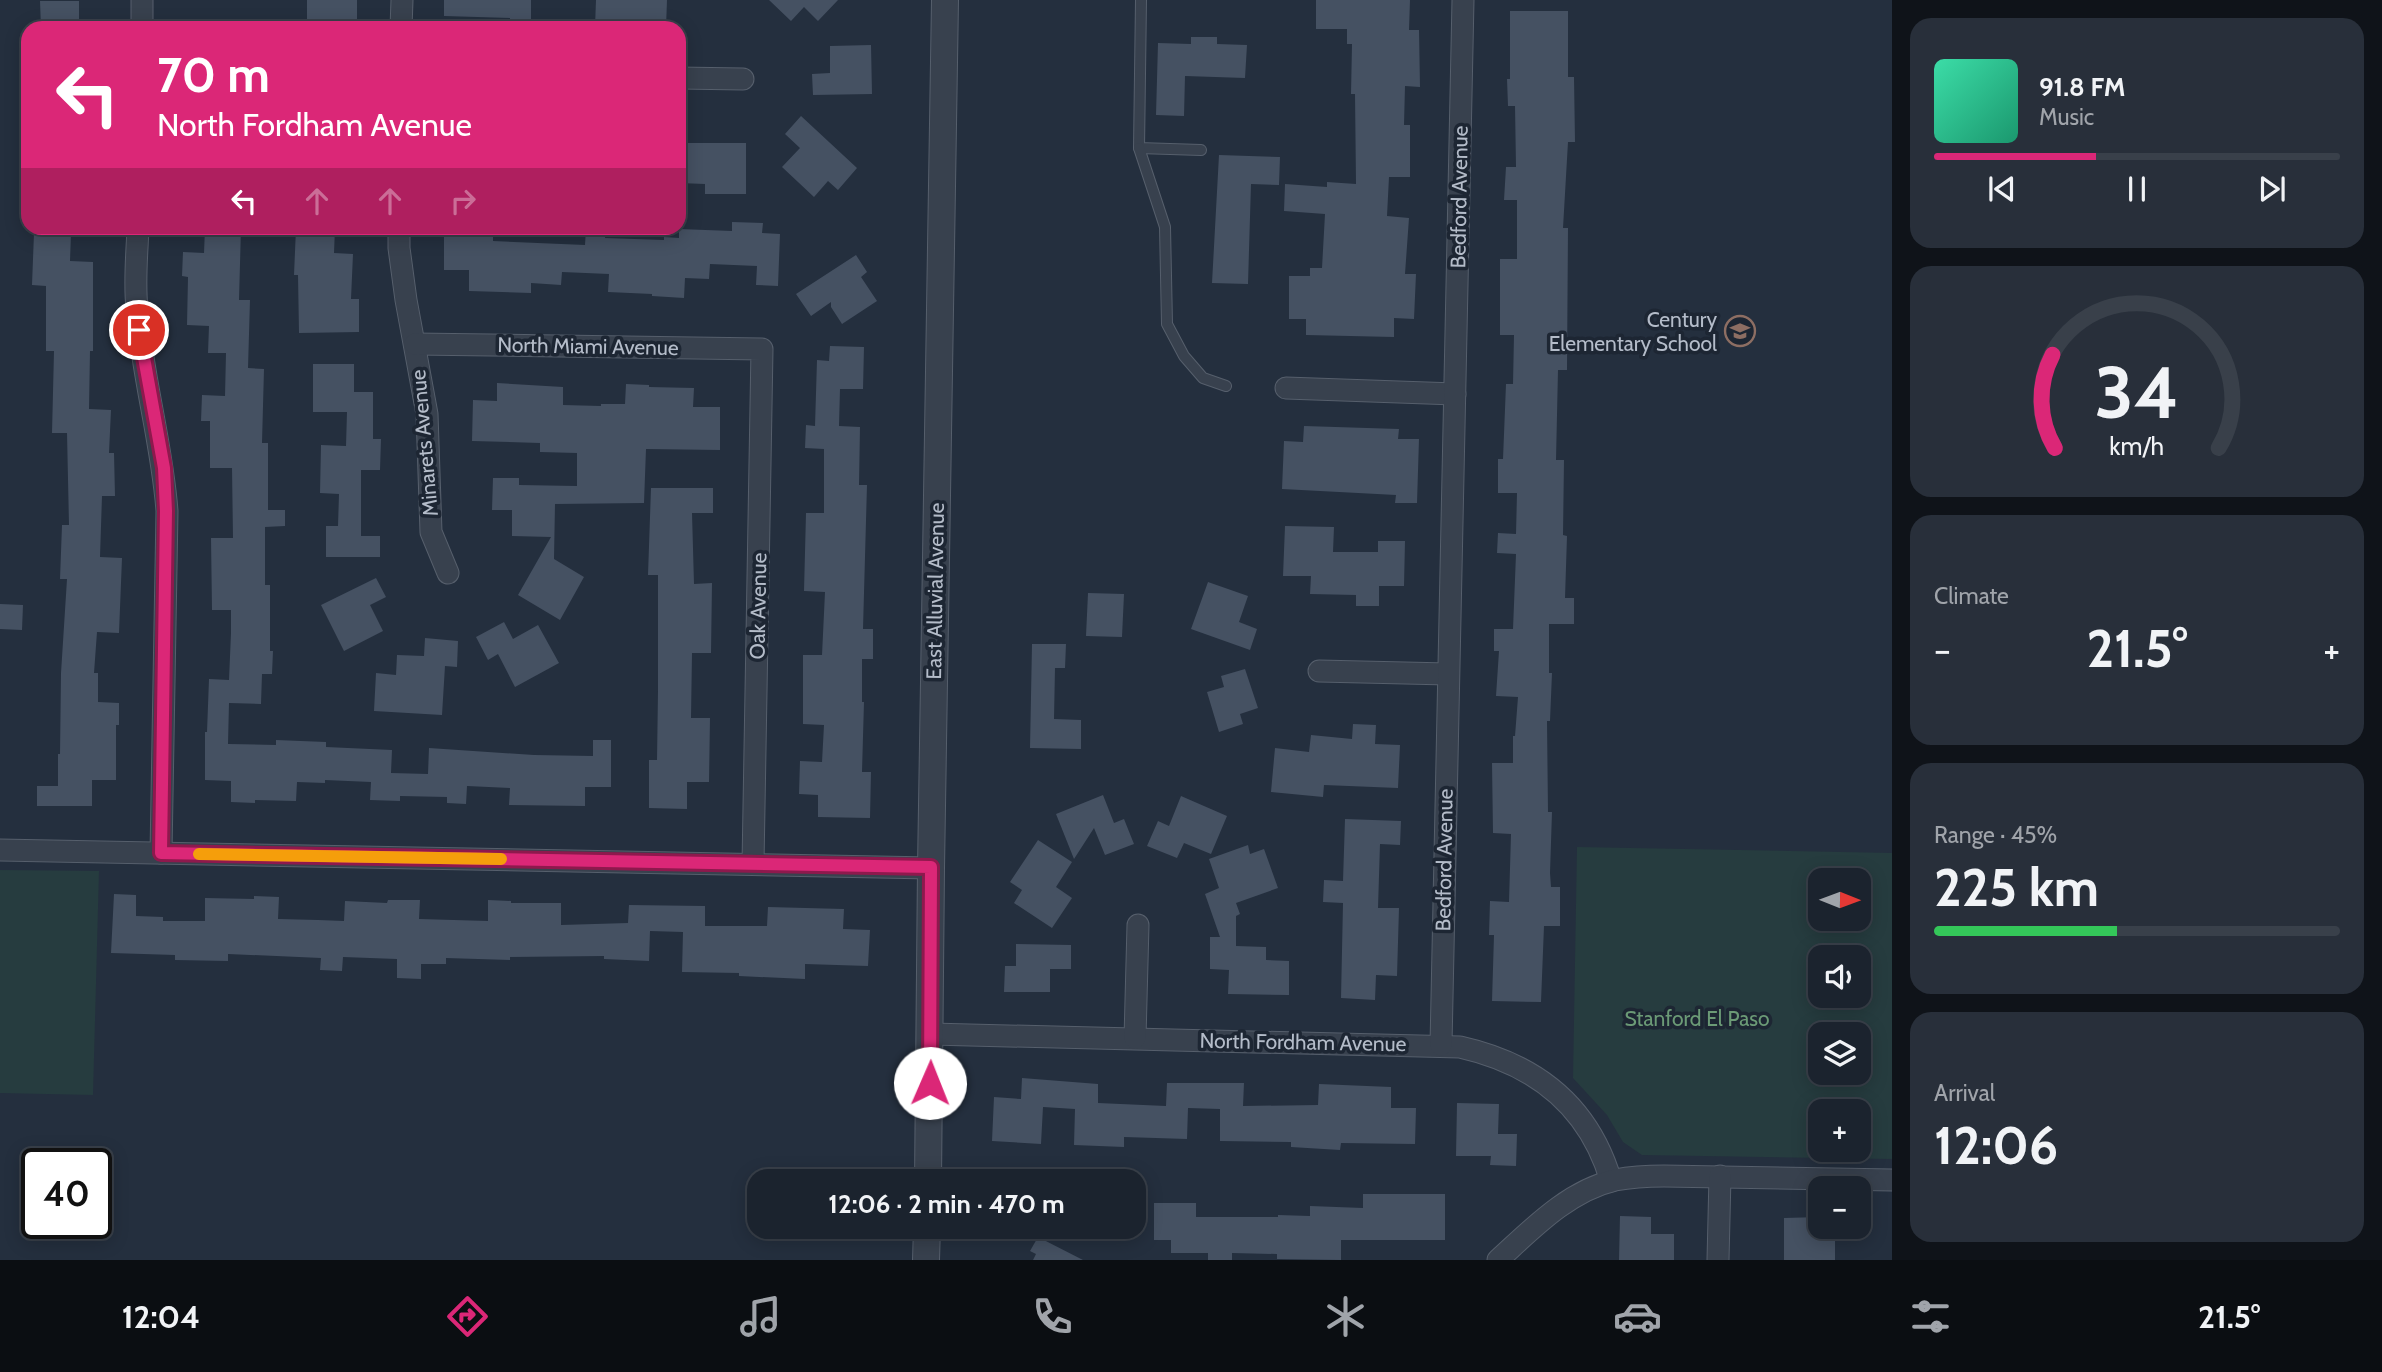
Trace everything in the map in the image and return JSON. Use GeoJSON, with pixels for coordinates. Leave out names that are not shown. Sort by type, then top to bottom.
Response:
{"type":"FeatureCollection","features":[{"type":"Feature","properties":{"kind":"street"},"geometry":{"type":"LineString","coordinates":[[142,0],[142,21]]}},
{"type":"Feature","properties":{"kind":"street"},"geometry":{"type":"LineString","coordinates":[[401,0],[401,21]]}},
{"type":"Feature","properties":{"kind":"street","name":"East Alluvial Avenue"},"geometry":{"type":"LineString","coordinates":[[928,1169],[945,0]]}},
{"type":"Feature","properties":{"kind":"street","name":"Bedford Avenue"},"geometry":{"type":"LineString","coordinates":[[1441,1045],[1463,0]]}},
{"type":"Feature","properties":{"kind":"street"},"geometry":{"type":"LineString","coordinates":[[686,78],[743,79]]}},
{"type":"Feature","properties":{"kind":"street"},"geometry":{"type":"LineString","coordinates":[[138,235],[136,306],[142,355],[164,468],[166,511],[161,853]]}},
{"type":"Feature","properties":{"kind":"street","name":"Minarets Avenue"},"geometry":{"type":"LineString","coordinates":[[400,235],[405,300],[426,414],[431,532],[448,573]]}},
{"type":"Feature","properties":{"kind":"street","name":"North Miami Avenue"},"geometry":{"type":"LineString","coordinates":[[415,344],[762,349]]}},
{"type":"Feature","properties":{"kind":"street","name":"Oak Avenue"},"geometry":{"type":"LineString","coordinates":[[753,864],[762,349]]}},
{"type":"Feature","properties":{"kind":"street"},"geometry":{"type":"LineString","coordinates":[[1286,388],[1455,394]]}},
{"type":"Feature","properties":{"kind":"street"},"geometry":{"type":"LineString","coordinates":[[1319,671],[1448,674]]}},
{"type":"Feature","properties":{"kind":"street"},"geometry":{"type":"LineString","coordinates":[[0,850],[931,867]]}},
{"type":"Feature","properties":{"kind":"street"},"geometry":{"type":"LineString","coordinates":[[1135,1038],[1138,925]]}},
{"type":"Feature","properties":{"kind":"street","name":"North Fordham Avenue"},"geometry":{"type":"LineString","coordinates":[[931,1034],[1441,1045],[1482,1052],[1523,1069],[1552,1089],[1582,1118],[1593,1135],[1611,1181]]}},
{"type":"Feature","properties":{"kind":"street"},"geometry":{"type":"LineString","coordinates":[[1718,1260],[1720,1176]]}},
{"type":"Feature","properties":{"kind":"street"},"geometry":{"type":"LineString","coordinates":[[1498,1260],[1567,1202],[1611,1181],[1635,1177],[1720,1176],[1892,1180]]}},
{"type":"Feature","properties":{"kind":"street"},"geometry":{"type":"LineString","coordinates":[[926,1260],[927,1239]]}},
{"type":"Feature","properties":{"kind":"lane"},"geometry":{"type":"LineString","coordinates":[[1141,0],[1139,148],[1165,227],[1167,324],[1184,356],[1203,378],[1226,386]]}},
{"type":"Feature","properties":{"kind":"lane"},"geometry":{"type":"LineString","coordinates":[[1139,148],[1201,150]]}},
{"type":"Feature","properties":{"kind":"green space","name":"Stanford El Paso"},"geometry":{"type":"Polygon","coordinates":[[[1577,847],[1892,853],[1892,1159],[1871,1159],[1871,1099],[1808,1099],[1808,1158],[1642,1155],[1623,1142],[1607,1115],[1573,1078],[1577,847]]]}},
{"type":"Feature","properties":{"kind":"green space"},"geometry":{"type":"Polygon","coordinates":[[[0,870],[99,871],[93,1095],[0,1093],[0,870]]]}},
{"type":"Feature","properties":{"kind":"building"},"geometry":{"type":"Polygon","coordinates":[[[307,0],[357,0],[357,21],[307,21],[307,0]]]}},
{"type":"Feature","properties":{"kind":"building"},"geometry":{"type":"Polygon","coordinates":[[[444,0],[531,0],[531,21],[444,16],[444,0]]]}},
{"type":"Feature","properties":{"kind":"building"},"geometry":{"type":"Polygon","coordinates":[[[596,0],[667,0],[666,21],[595,21],[596,0]]]}},
{"type":"Feature","properties":{"kind":"building"},"geometry":{"type":"Polygon","coordinates":[[[769,0],[838,0],[818,21],[804,7],[791,21],[769,0]]]}},
{"type":"Feature","properties":{"kind":"building"},"geometry":{"type":"Polygon","coordinates":[[[1316,0],[1410,0],[1409,30],[1419,30],[1420,87],[1405,86],[1404,125],[1410,125],[1410,177],[1389,177],[1387,216],[1409,218],[1405,274],[1416,274],[1414,319],[1394,318],[1394,337],[1306,335],[1306,319],[1289,319],[1289,276],[1310,276],[1310,268],[1322,268],[1325,214],[1284,211],[1285,184],[1327,187],[1327,182],[1356,184],[1355,94],[1351,94],[1352,44],[1347,44],[1347,29],[1316,29],[1316,0]]]}},
{"type":"Feature","properties":{"kind":"building"},"geometry":{"type":"Polygon","coordinates":[[[40,1],[79,1],[79,21],[41,21],[40,1]]]}},
{"type":"Feature","properties":{"kind":"building"},"geometry":{"type":"Polygon","coordinates":[[[1510,11],[1568,11],[1568,77],[1574,77],[1575,142],[1568,142],[1563,228],[1568,228],[1567,370],[1558,370],[1556,460],[1564,460],[1563,535],[1567,536],[1565,598],[1574,598],[1574,624],[1549,624],[1549,673],[1552,673],[1550,721],[1547,721],[1548,812],[1552,812],[1550,873],[1551,887],[1560,887],[1560,926],[1544,926],[1541,1002],[1492,1001],[1494,935],[1489,935],[1490,901],[1509,902],[1511,834],[1493,833],[1492,763],[1513,763],[1518,697],[1496,696],[1499,651],[1494,651],[1494,629],[1513,629],[1516,554],[1497,553],[1498,533],[1516,534],[1517,493],[1498,493],[1498,459],[1503,459],[1506,384],[1513,384],[1514,335],[1500,335],[1500,259],[1517,259],[1517,200],[1504,200],[1506,167],[1516,167],[1515,106],[1508,106],[1510,11]]]}},
{"type":"Feature","properties":{"kind":"building"},"geometry":{"type":"Polygon","coordinates":[[[1191,37],[1217,37],[1217,44],[1247,45],[1245,78],[1185,76],[1184,116],[1156,115],[1158,43],[1191,44],[1191,37]]]}},
{"type":"Feature","properties":{"kind":"building"},"geometry":{"type":"Polygon","coordinates":[[[871,45],[872,94],[813,95],[812,74],[830,73],[830,46],[871,45]]]}},
{"type":"Feature","properties":{"kind":"building"},"geometry":{"type":"Polygon","coordinates":[[[801,116],[857,168],[838,190],[828,181],[814,197],[782,167],[800,148],[785,134],[801,116]]]}},
{"type":"Feature","properties":{"kind":"building"},"geometry":{"type":"Polygon","coordinates":[[[686,143],[746,143],[746,194],[705,194],[705,184],[686,183],[686,143]]]}},
{"type":"Feature","properties":{"kind":"building"},"geometry":{"type":"Polygon","coordinates":[[[1219,155],[1280,157],[1279,185],[1251,184],[1248,284],[1212,283],[1219,155]]]}},
{"type":"Feature","properties":{"kind":"building"},"geometry":{"type":"Polygon","coordinates":[[[732,222],[763,223],[762,233],[780,234],[778,286],[756,285],[757,266],[710,264],[709,279],[685,278],[684,298],[608,292],[609,274],[562,272],[561,285],[531,283],[531,293],[469,291],[469,270],[444,270],[444,235],[493,235],[493,241],[585,245],[586,235],[664,240],[664,237],[679,238],[679,235],[686,235],[686,229],[732,231],[732,222]]]}},
{"type":"Feature","properties":{"kind":"building"},"geometry":{"type":"Polygon","coordinates":[[[34,235],[71,235],[70,261],[93,262],[93,351],[90,351],[89,409],[111,410],[109,453],[114,453],[115,496],[102,496],[100,557],[122,558],[119,633],[97,632],[94,673],[98,673],[98,702],[119,703],[119,725],[116,725],[116,780],[92,780],[92,806],[37,806],[37,786],[58,786],[67,579],[60,579],[62,525],[69,525],[67,433],[52,433],[54,351],[46,351],[46,286],[32,285],[34,235]]]}},
{"type":"Feature","properties":{"kind":"building"},"geometry":{"type":"Polygon","coordinates":[[[205,235],[241,235],[239,300],[250,300],[248,368],[264,369],[262,443],[268,443],[268,510],[285,510],[285,526],[265,527],[265,585],[270,585],[272,674],[262,674],[261,704],[229,703],[228,744],[276,745],[276,740],[326,742],[326,747],[392,750],[391,773],[428,774],[429,748],[593,756],[593,740],[611,740],[611,787],[585,787],[585,806],[509,805],[510,788],[467,786],[466,804],[447,803],[447,797],[400,796],[400,801],[370,800],[371,782],[325,780],[325,783],[297,782],[296,801],[231,802],[231,781],[205,780],[209,679],[229,680],[231,633],[231,610],[212,610],[211,538],[233,538],[232,468],[210,468],[210,421],[201,421],[202,395],[225,396],[226,353],[208,353],[209,326],[187,325],[188,277],[182,276],[183,252],[204,253],[205,235]]]}},
{"type":"Feature","properties":{"kind":"building"},"geometry":{"type":"Polygon","coordinates":[[[296,235],[335,235],[334,253],[353,254],[351,299],[359,299],[359,332],[299,333],[298,275],[294,275],[296,235]]]}},
{"type":"Feature","properties":{"kind":"building"},"geometry":{"type":"Polygon","coordinates":[[[856,255],[867,272],[861,277],[877,301],[842,324],[831,307],[831,302],[811,316],[796,294],[856,255]]]}},
{"type":"Feature","properties":{"kind":"building"},"geometry":{"type":"Polygon","coordinates":[[[830,346],[864,347],[863,389],[840,389],[839,426],[860,427],[859,485],[867,485],[863,629],[873,629],[873,659],[862,659],[862,772],[871,772],[870,818],[818,817],[818,795],[799,794],[800,761],[822,762],[824,725],[803,724],[803,655],[822,655],[825,592],[804,591],[806,513],[824,513],[824,449],[805,448],[806,425],[815,426],[817,360],[829,361],[830,346]]]}},
{"type":"Feature","properties":{"kind":"building"},"geometry":{"type":"Polygon","coordinates":[[[313,364],[354,364],[354,392],[373,392],[373,439],[381,439],[380,470],[361,470],[361,536],[380,536],[380,557],[326,557],[326,526],[338,526],[339,494],[320,493],[321,445],[346,446],[347,412],[313,412],[313,364]]]}},
{"type":"Feature","properties":{"kind":"building"},"geometry":{"type":"Polygon","coordinates":[[[497,383],[563,387],[563,405],[601,406],[625,404],[626,384],[694,388],[693,407],[720,407],[720,450],[646,449],[644,503],[555,504],[554,559],[584,577],[560,620],[518,595],[551,537],[512,536],[512,510],[492,510],[493,478],[519,478],[519,485],[577,486],[577,453],[540,452],[540,443],[472,441],[473,400],[497,401],[497,383]]]}},
{"type":"Feature","properties":{"kind":"building"},"geometry":{"type":"Polygon","coordinates":[[[1304,426],[1399,429],[1398,439],[1419,439],[1417,503],[1395,503],[1396,495],[1282,489],[1284,441],[1303,442],[1304,426]]]}},
{"type":"Feature","properties":{"kind":"building"},"geometry":{"type":"Polygon","coordinates":[[[651,488],[713,488],[713,513],[692,513],[694,584],[712,583],[711,653],[692,653],[691,718],[710,718],[709,782],[687,782],[687,809],[649,808],[649,760],[657,760],[658,691],[658,575],[648,575],[651,488]]]}},
{"type":"Feature","properties":{"kind":"building"},"geometry":{"type":"Polygon","coordinates":[[[1285,526],[1334,527],[1333,552],[1378,552],[1378,541],[1405,541],[1404,586],[1379,586],[1379,606],[1356,606],[1356,595],[1310,594],[1311,576],[1283,576],[1285,526]]]}},
{"type":"Feature","properties":{"kind":"building"},"geometry":{"type":"Polygon","coordinates":[[[376,578],[386,597],[370,605],[383,631],[344,651],[321,605],[376,578]]]}},
{"type":"Feature","properties":{"kind":"building"},"geometry":{"type":"Polygon","coordinates":[[[1208,582],[1248,596],[1239,622],[1257,629],[1250,650],[1191,629],[1208,582]]]}},
{"type":"Feature","properties":{"kind":"building"},"geometry":{"type":"Polygon","coordinates":[[[1088,593],[1124,594],[1122,637],[1086,636],[1088,593]]]}},
{"type":"Feature","properties":{"kind":"building"},"geometry":{"type":"Polygon","coordinates":[[[0,604],[23,605],[22,630],[0,629],[0,604]]]}},
{"type":"Feature","properties":{"kind":"building"},"geometry":{"type":"Polygon","coordinates":[[[504,622],[513,639],[538,625],[559,663],[515,687],[498,654],[488,660],[476,637],[504,622]]]}},
{"type":"Feature","properties":{"kind":"building"},"geometry":{"type":"Polygon","coordinates":[[[425,638],[458,641],[457,667],[445,666],[442,715],[374,711],[376,673],[396,675],[397,655],[424,656],[425,638]]]}},
{"type":"Feature","properties":{"kind":"building"},"geometry":{"type":"Polygon","coordinates":[[[1032,644],[1066,644],[1065,668],[1055,668],[1054,719],[1081,720],[1081,749],[1030,748],[1032,644]]]}},
{"type":"Feature","properties":{"kind":"building"},"geometry":{"type":"Polygon","coordinates":[[[1245,669],[1258,708],[1240,714],[1243,724],[1219,732],[1207,692],[1224,687],[1221,676],[1245,669]]]}},
{"type":"Feature","properties":{"kind":"building"},"geometry":{"type":"Polygon","coordinates":[[[1353,724],[1376,725],[1375,744],[1400,745],[1398,788],[1324,785],[1323,797],[1271,792],[1275,748],[1309,752],[1311,735],[1352,739],[1353,724]]]}},
{"type":"Feature","properties":{"kind":"building"},"geometry":{"type":"Polygon","coordinates":[[[1103,795],[1114,823],[1124,819],[1134,844],[1105,855],[1094,828],[1074,859],[1056,814],[1103,795]]]}},
{"type":"Feature","properties":{"kind":"building"},"geometry":{"type":"Polygon","coordinates":[[[1181,796],[1227,816],[1211,854],[1184,843],[1177,858],[1147,846],[1158,821],[1169,826],[1181,796]]]}},
{"type":"Feature","properties":{"kind":"building"},"geometry":{"type":"Polygon","coordinates":[[[1345,819],[1401,821],[1400,845],[1380,844],[1378,908],[1399,908],[1397,976],[1376,975],[1375,1000],[1341,998],[1343,903],[1323,902],[1324,880],[1343,881],[1345,819]]]}},
{"type":"Feature","properties":{"kind":"building"},"geometry":{"type":"Polygon","coordinates":[[[1038,840],[1072,862],[1056,887],[1072,898],[1052,928],[1014,903],[1022,890],[1010,882],[1038,840]]]}},
{"type":"Feature","properties":{"kind":"building"},"geometry":{"type":"Polygon","coordinates":[[[1248,845],[1250,854],[1264,849],[1278,888],[1236,903],[1240,914],[1236,916],[1236,946],[1266,947],[1266,960],[1289,961],[1289,995],[1228,994],[1229,970],[1210,969],[1210,937],[1220,937],[1205,894],[1219,888],[1209,859],[1248,845]]]}},
{"type":"Feature","properties":{"kind":"building"},"geometry":{"type":"Polygon","coordinates":[[[114,894],[136,895],[136,916],[163,917],[163,921],[205,921],[205,898],[254,899],[254,896],[279,897],[278,919],[344,921],[345,901],[387,903],[388,900],[420,900],[419,919],[488,921],[488,900],[561,903],[561,925],[628,923],[629,905],[705,906],[705,926],[767,926],[768,907],[844,909],[843,929],[870,930],[868,966],[805,964],[805,979],[739,976],[739,973],[682,972],[683,932],[650,931],[649,961],[604,959],[604,956],[510,957],[510,960],[446,958],[446,964],[421,964],[421,979],[397,978],[397,959],[343,957],[342,971],[320,970],[321,958],[228,954],[228,961],[175,960],[175,955],[111,953],[114,894]]]}},
{"type":"Feature","properties":{"kind":"building"},"geometry":{"type":"Polygon","coordinates":[[[1016,944],[1071,945],[1071,969],[1050,969],[1050,992],[1004,992],[1005,966],[1016,966],[1016,944]]]}},
{"type":"Feature","properties":{"kind":"building"},"geometry":{"type":"Polygon","coordinates":[[[1022,1078],[1098,1084],[1098,1103],[1166,1106],[1167,1083],[1244,1083],[1243,1106],[1318,1105],[1319,1084],[1391,1087],[1391,1108],[1416,1108],[1415,1144],[1341,1143],[1340,1150],[1291,1147],[1291,1142],[1220,1141],[1220,1109],[1188,1108],[1187,1139],[1124,1137],[1124,1147],[1074,1145],[1075,1109],[1043,1107],[1041,1144],[992,1141],[994,1097],[1021,1099],[1022,1078]]]}},
{"type":"Feature","properties":{"kind":"building"},"geometry":{"type":"Polygon","coordinates":[[[1457,1103],[1499,1104],[1498,1134],[1517,1134],[1516,1166],[1490,1165],[1491,1156],[1456,1156],[1457,1103]]]}},
{"type":"Feature","properties":{"kind":"building"},"geometry":{"type":"Polygon","coordinates":[[[1363,1194],[1445,1194],[1445,1240],[1341,1240],[1341,1260],[1277,1259],[1277,1254],[1232,1253],[1232,1260],[1208,1260],[1208,1253],[1171,1253],[1171,1240],[1154,1240],[1154,1203],[1196,1203],[1196,1217],[1310,1216],[1310,1206],[1363,1208],[1363,1194]]]}},
{"type":"Feature","properties":{"kind":"building"},"geometry":{"type":"Polygon","coordinates":[[[1620,1216],[1651,1217],[1651,1234],[1674,1234],[1674,1260],[1619,1260],[1620,1216]]]}},
{"type":"Feature","properties":{"kind":"building"},"geometry":{"type":"Polygon","coordinates":[[[1808,1217],[1808,1239],[1835,1239],[1835,1260],[1784,1260],[1784,1218],[1808,1217]]]}},
{"type":"Feature","properties":{"kind":"building"},"geometry":{"type":"Polygon","coordinates":[[[1037,1239],[1042,1239],[1083,1260],[1033,1260],[1036,1254],[1030,1251],[1037,1239]]]}},
{"type":"Feature","properties":{"kind":"slow traffic"},"geometry":{"type":"LineString","coordinates":[[199,854],[501,859]]}},
{"type":"Feature","properties":{"kind":"place","name":"Century Elementary School"},"geometry":{"type":"Point","coordinates":[1740,331]}},
{"type":"Feature","properties":{"kind":"route"},"geometry":{"type":"LineString","coordinates":[[139,330],[164,468],[166,511],[161,853],[931,867],[930,1083]]}}]}
